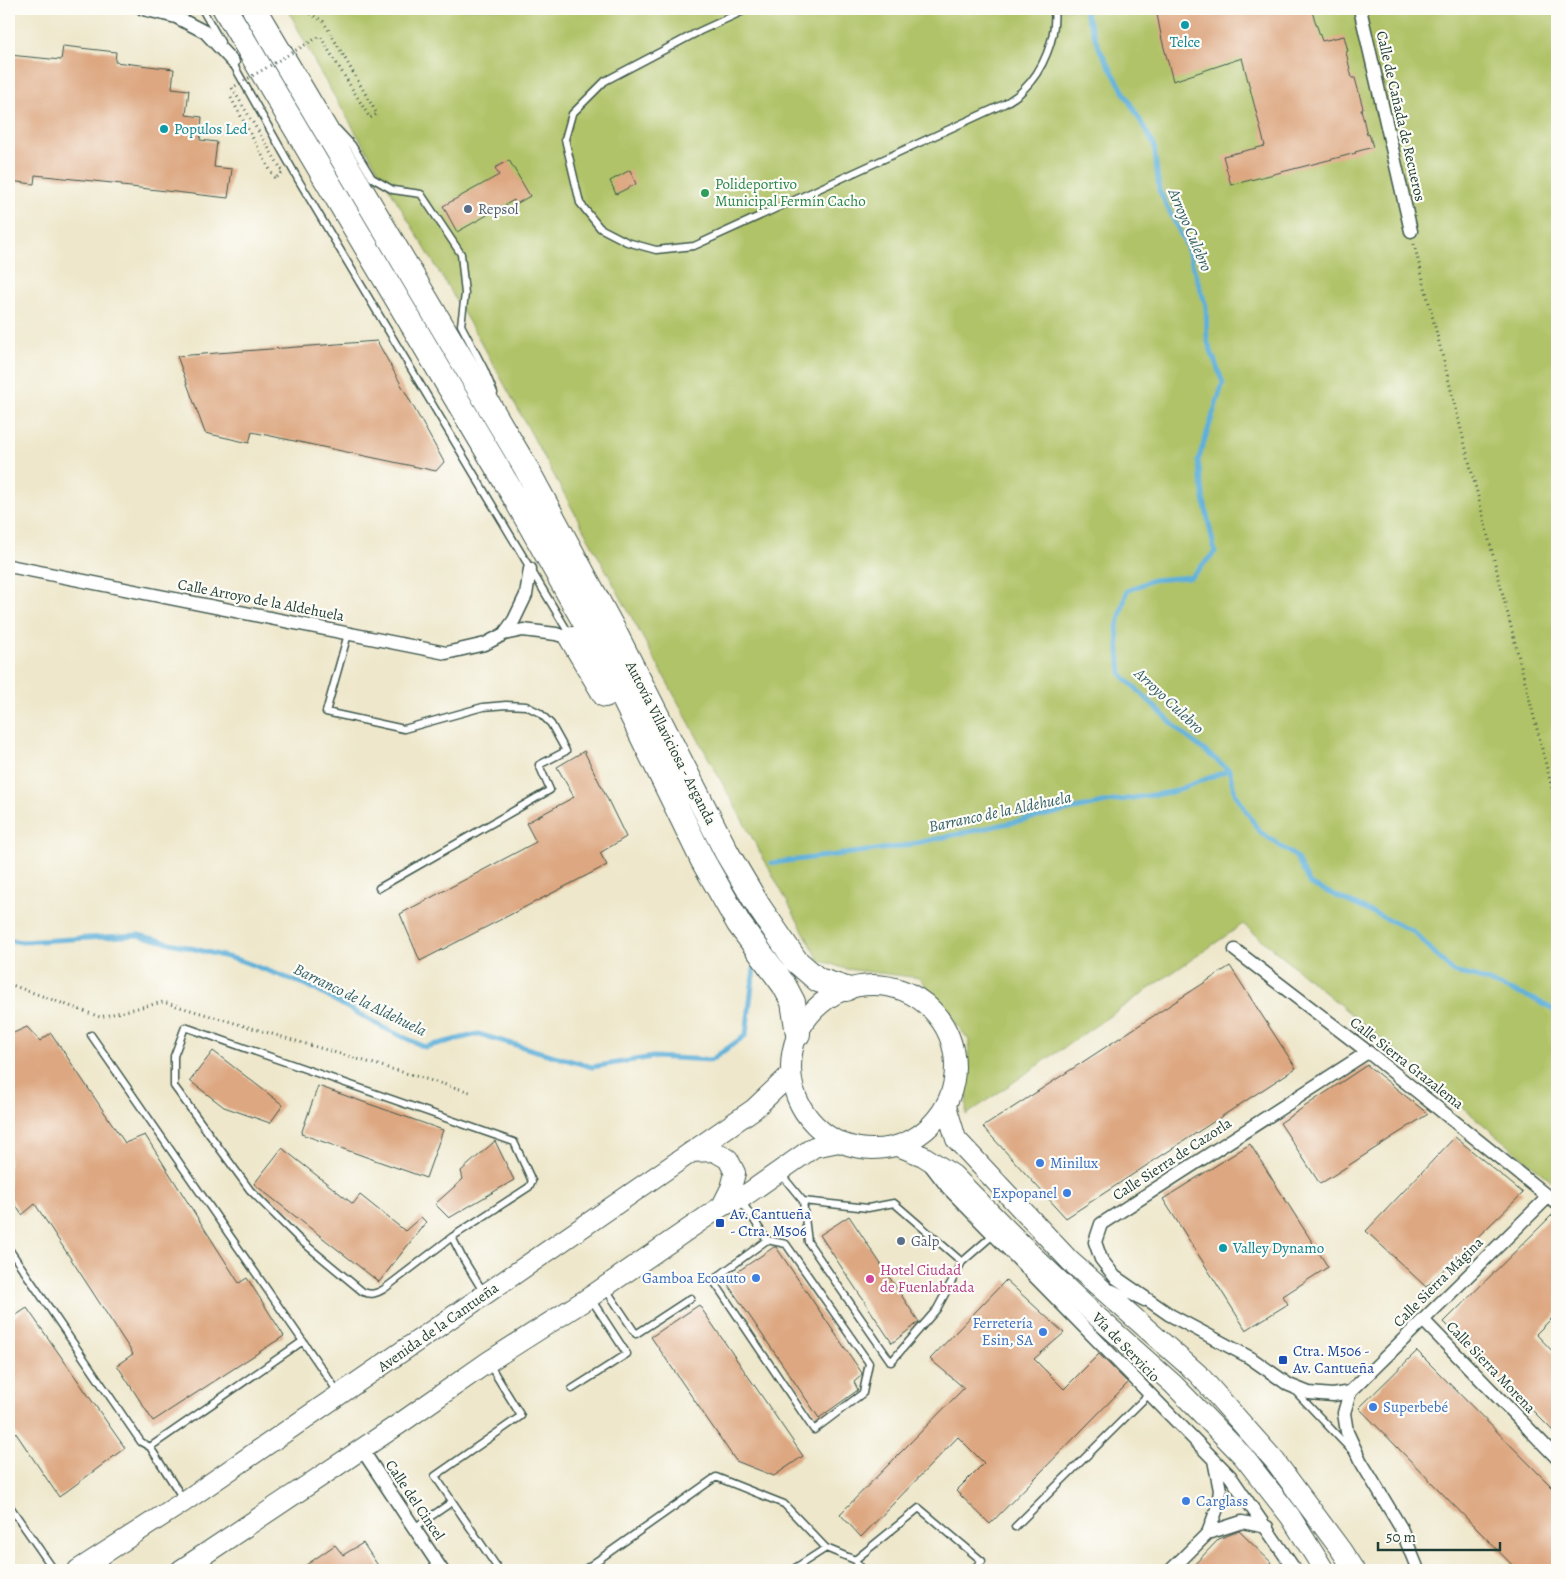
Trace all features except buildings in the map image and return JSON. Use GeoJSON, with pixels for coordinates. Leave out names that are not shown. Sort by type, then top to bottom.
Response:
{"type":"FeatureCollection","features":[{"type":"Feature","properties":{"kind":"highway"},"geometry":{"type":"LineString","coordinates":[[225,9],[519,504],[598,646],[703,861],[739,924],[784,985],[793,1002],[798,1034]]}},
{"type":"Feature","properties":{"kind":"highway"},"geometry":{"type":"LineString","coordinates":[[254,9],[273,40]]}},
{"type":"Feature","properties":{"kind":"highway"},"geometry":{"type":"LineString","coordinates":[[262,9],[273,40]]}},
{"type":"Feature","properties":{"kind":"highway","name":"Autovía Villaviciosa - Arganda"},"geometry":{"type":"LineString","coordinates":[[273,40],[526,468],[610,623],[727,853],[796,961],[818,980],[846,989]]}},
{"type":"Feature","properties":{"kind":"highway"},"geometry":{"type":"LineString","coordinates":[[572,639],[642,762],[669,792]]}},
{"type":"Feature","properties":{"kind":"main road"},"geometry":{"type":"LineString","coordinates":[[879,985],[910,993],[936,1014],[952,1042],[956,1075],[946,1106],[926,1131],[898,1146],[878,1150],[858,1148],[840,1142],[816,1126],[799,1102],[791,1074],[792,1054],[798,1034],[817,1007],[846,989],[879,985]]}},
{"type":"Feature","properties":{"kind":"main road","name":"Avenida de la Cantueña"},"geometry":{"type":"LineString","coordinates":[[78,1570],[185,1501],[754,1109],[791,1074]]}},
{"type":"Feature","properties":{"kind":"main road"},"geometry":{"type":"LineString","coordinates":[[946,1106],[956,1139],[1070,1261],[1198,1374],[1275,1461],[1354,1570]]}},
{"type":"Feature","properties":{"kind":"main road"},"geometry":{"type":"LineString","coordinates":[[181,1570],[488,1362],[779,1172],[814,1147],[840,1142]]}},
{"type":"Feature","properties":{"kind":"main road"},"geometry":{"type":"LineString","coordinates":[[898,1146],[923,1156],[953,1175],[1085,1306],[1173,1384],[1243,1456],[1290,1516],[1324,1570]]}},
{"type":"Feature","properties":{"kind":"main road"},"geometry":{"type":"LineString","coordinates":[[691,1152],[714,1151],[728,1159],[735,1173],[731,1202]]}},
{"type":"Feature","properties":{"kind":"street"},"geometry":{"type":"LineString","coordinates":[[143,9],[176,17],[205,32],[233,62]]}},
{"type":"Feature","properties":{"kind":"street","name":"Calle de Cañada de Recueros"},"geometry":{"type":"LineString","coordinates":[[1360,9],[1411,231]]}},
{"type":"Feature","properties":{"kind":"street","name":"Calle Arroyo de la Aldehuela"},"geometry":{"type":"LineString","coordinates":[[9,566],[446,653],[485,644],[504,634],[523,630],[556,634],[572,639]]}},
{"type":"Feature","properties":{"kind":"street"},"geometry":{"type":"LineString","coordinates":[[504,634],[514,620],[526,595],[530,569]]}},
{"type":"Feature","properties":{"kind":"street","name":"Calle Sierra Grazalema"},"geometry":{"type":"LineString","coordinates":[[1235,950],[1368,1052],[1553,1200]]}},
{"type":"Feature","properties":{"kind":"street","name":"Calle Sierra de Cazorla"},"geometry":{"type":"LineString","coordinates":[[1170,1316],[1115,1277],[1101,1259],[1095,1242],[1101,1224],[1368,1052]]}},
{"type":"Feature","properties":{"kind":"street","name":"Vía de Servicio"},"geometry":{"type":"LineString","coordinates":[[923,1156],[948,1188],[1230,1476],[1295,1570]]}},
{"type":"Feature","properties":{"kind":"street","name":"Calle Sierra Mágina"},"geometry":{"type":"LineString","coordinates":[[1350,1392],[1423,1320],[1553,1200]]}},
{"type":"Feature","properties":{"kind":"street"},"geometry":{"type":"LineString","coordinates":[[1170,1316],[1249,1357],[1289,1385],[1309,1393],[1334,1395],[1350,1392],[1344,1412],[1347,1432],[1360,1460],[1401,1528],[1418,1570]]}},
{"type":"Feature","properties":{"kind":"street","name":"Calle Sierra Morena"},"geometry":{"type":"LineString","coordinates":[[1423,1320],[1557,1458]]}},
{"type":"Feature","properties":{"kind":"street","name":"Calle del Cincel"},"geometry":{"type":"LineString","coordinates":[[361,1448],[442,1570]]}},
{"type":"Feature","properties":{"kind":"street"},"geometry":{"type":"LineString","coordinates":[[1171,1570],[1208,1533],[1218,1506],[1220,1490],[1214,1460]]}},
{"type":"Feature","properties":{"kind":"street"},"geometry":{"type":"LineString","coordinates":[[1208,1533],[1242,1522],[1267,1527]]}},
{"type":"Feature","properties":{"kind":"lane"},"geometry":{"type":"LineString","coordinates":[[202,9],[299,181],[572,639]]}},
{"type":"Feature","properties":{"kind":"lane"},"geometry":{"type":"LineString","coordinates":[[748,9],[700,31],[605,81],[572,114],[566,139],[573,177],[580,203],[600,228],[627,242],[656,250],[694,246],[1004,104],[1022,91],[1039,71],[1051,41],[1054,9]]}},
{"type":"Feature","properties":{"kind":"lane"},"geometry":{"type":"LineString","coordinates":[[308,99],[326,118]]}},
{"type":"Feature","properties":{"kind":"lane"},"geometry":{"type":"LineString","coordinates":[[333,125],[352,144],[372,178],[393,190],[421,194],[462,254],[465,294],[461,324],[496,396]]}},
{"type":"Feature","properties":{"kind":"lane"},"geometry":{"type":"LineString","coordinates":[[503,414],[526,468]]}},
{"type":"Feature","properties":{"kind":"lane"},"geometry":{"type":"LineString","coordinates":[[348,634],[326,712],[404,729],[483,707],[526,706],[540,712],[551,724],[566,751],[539,765],[550,790],[379,888]]}},
{"type":"Feature","properties":{"kind":"lane"},"geometry":{"type":"LineString","coordinates":[[185,1027],[514,1142],[532,1181],[528,1187],[452,1237],[377,1294],[363,1292],[299,1239],[250,1190],[174,1086],[174,1056],[185,1027]]}},
{"type":"Feature","properties":{"kind":"lane"},"geometry":{"type":"LineString","coordinates":[[91,1035],[340,1394]]}},
{"type":"Feature","properties":{"kind":"lane"},"geometry":{"type":"LineString","coordinates":[[779,1172],[803,1201],[808,1242],[891,1362],[937,1309],[962,1262],[994,1235]]}},
{"type":"Feature","properties":{"kind":"lane"},"geometry":{"type":"LineString","coordinates":[[803,1201],[868,1208],[894,1203],[962,1262]]}},
{"type":"Feature","properties":{"kind":"lane"},"geometry":{"type":"LineString","coordinates":[[731,1202],[767,1240],[786,1244],[869,1363],[863,1393],[814,1430],[713,1280],[767,1240]]}},
{"type":"Feature","properties":{"kind":"lane"},"geometry":{"type":"LineString","coordinates":[[452,1237],[462,1258],[485,1294]]}},
{"type":"Feature","properties":{"kind":"lane"},"geometry":{"type":"LineString","coordinates":[[9,1249],[141,1442],[150,1447],[185,1501]]}},
{"type":"Feature","properties":{"kind":"lane"},"geometry":{"type":"LineString","coordinates":[[1088,1276],[1170,1316]]}},
{"type":"Feature","properties":{"kind":"lane"},"geometry":{"type":"LineString","coordinates":[[597,1292],[636,1334],[691,1298]]}},
{"type":"Feature","properties":{"kind":"lane"},"geometry":{"type":"LineString","coordinates":[[572,1390],[627,1354],[597,1292]]}},
{"type":"Feature","properties":{"kind":"lane"},"geometry":{"type":"LineString","coordinates":[[150,1447],[303,1341]]}},
{"type":"Feature","properties":{"kind":"lane"},"geometry":{"type":"LineString","coordinates":[[488,1362],[522,1416],[434,1476],[499,1570]]}},
{"type":"Feature","properties":{"kind":"lane"},"geometry":{"type":"LineString","coordinates":[[1289,1385],[1360,1460]]}},
{"type":"Feature","properties":{"kind":"lane"},"geometry":{"type":"LineString","coordinates":[[1015,1527],[1149,1394]]}},
{"type":"Feature","properties":{"kind":"lane"},"geometry":{"type":"LineString","coordinates":[[584,1570],[716,1476],[784,1504],[826,1548],[855,1560],[863,1570]]}},
{"type":"Feature","properties":{"kind":"lane"},"geometry":{"type":"LineString","coordinates":[[414,1528],[452,1502]]}},
{"type":"Feature","properties":{"kind":"lane"},"geometry":{"type":"LineString","coordinates":[[9,1505],[54,1570]]}},
{"type":"Feature","properties":{"kind":"lane"},"geometry":{"type":"LineString","coordinates":[[855,1560],[919,1508],[982,1561],[972,1570]]}},
{"type":"Feature","properties":{"kind":"lane"},"geometry":{"type":"LineString","coordinates":[[792,1570],[826,1548]]}},
{"type":"Feature","properties":{"kind":"path"},"geometry":{"type":"LineString","coordinates":[[231,98],[276,179],[283,172],[232,88],[320,36],[370,118],[377,114],[323,21],[302,9]]}},
{"type":"Feature","properties":{"kind":"path"},"geometry":{"type":"LineString","coordinates":[[1411,231],[1557,808]]}},
{"type":"Feature","properties":{"kind":"green space"},"geometry":{"type":"Polygon","coordinates":[[[288,9],[1557,9],[1557,1186],[1243,924],[966,1115],[969,1040],[920,978],[846,969],[819,960],[485,349],[317,67],[288,9]]]}},
{"type":"Feature","properties":{"kind":"waterway","name":"Arroyo Culebro"},"geometry":{"type":"LineString","coordinates":[[1084,9],[1100,50],[1154,145],[1159,190],[1186,245],[1206,306],[1207,340],[1223,383],[1198,461],[1215,552],[1191,577],[1152,580],[1127,591],[1117,627],[1121,674],[1182,733],[1229,770],[1235,793],[1259,831],[1296,857],[1310,884],[1413,931],[1453,972],[1476,977],[1536,1000],[1557,1012]]}},
{"type":"Feature","properties":{"kind":"waterway","name":"Barranco de la Aldehuela"},"geometry":{"type":"LineString","coordinates":[[772,863],[898,847],[1107,802],[1172,792],[1229,770]]}},
{"type":"Feature","properties":{"kind":"waterway","name":"Barranco de la Aldehuela"},"geometry":{"type":"LineString","coordinates":[[9,940],[22,942],[138,935],[239,960],[309,986],[384,1028],[425,1047],[478,1034],[592,1067],[653,1057],[711,1060],[746,1035],[754,969]]}},
{"type":"Feature","properties":{"kind":"place","name":"Telce"},"geometry":{"type":"Point","coordinates":[1185,25]}},
{"type":"Feature","properties":{"kind":"place","name":"Populos Led"},"geometry":{"type":"Point","coordinates":[164,129]}},
{"type":"Feature","properties":{"kind":"place","name":"Polideportivo Municipal Fermín Cacho"},"geometry":{"type":"Point","coordinates":[705,193]}},
{"type":"Feature","properties":{"kind":"place","name":"Repsol"},"geometry":{"type":"Point","coordinates":[468,209]}},
{"type":"Feature","properties":{"kind":"place","name":"Minilux"},"geometry":{"type":"Point","coordinates":[1040,1163]}},
{"type":"Feature","properties":{"kind":"place","name":"Expopanel"},"geometry":{"type":"Point","coordinates":[1067,1193]}},
{"type":"Feature","properties":{"kind":"place","name":"Av. Cantueña - Ctra. M506"},"geometry":{"type":"Point","coordinates":[720,1223]}},
{"type":"Feature","properties":{"kind":"place","name":"Galp"},"geometry":{"type":"Point","coordinates":[901,1241]}},
{"type":"Feature","properties":{"kind":"place","name":"Valley Dynamo"},"geometry":{"type":"Point","coordinates":[1223,1248]}},
{"type":"Feature","properties":{"kind":"place","name":"Gamboa Ecoauto"},"geometry":{"type":"Point","coordinates":[756,1278]}},
{"type":"Feature","properties":{"kind":"place","name":"Hotel Ciudad de Fuenlabrada"},"geometry":{"type":"Point","coordinates":[870,1279]}},
{"type":"Feature","properties":{"kind":"place","name":"Ferretería Esin, SA"},"geometry":{"type":"Point","coordinates":[1043,1332]}},
{"type":"Feature","properties":{"kind":"place","name":"Ctra. M506 - Av. Cantueña"},"geometry":{"type":"Point","coordinates":[1283,1360]}},
{"type":"Feature","properties":{"kind":"place","name":"Superbebé"},"geometry":{"type":"Point","coordinates":[1373,1407]}},
{"type":"Feature","properties":{"kind":"place","name":"Carglass"},"geometry":{"type":"Point","coordinates":[1186,1501]}}]}
